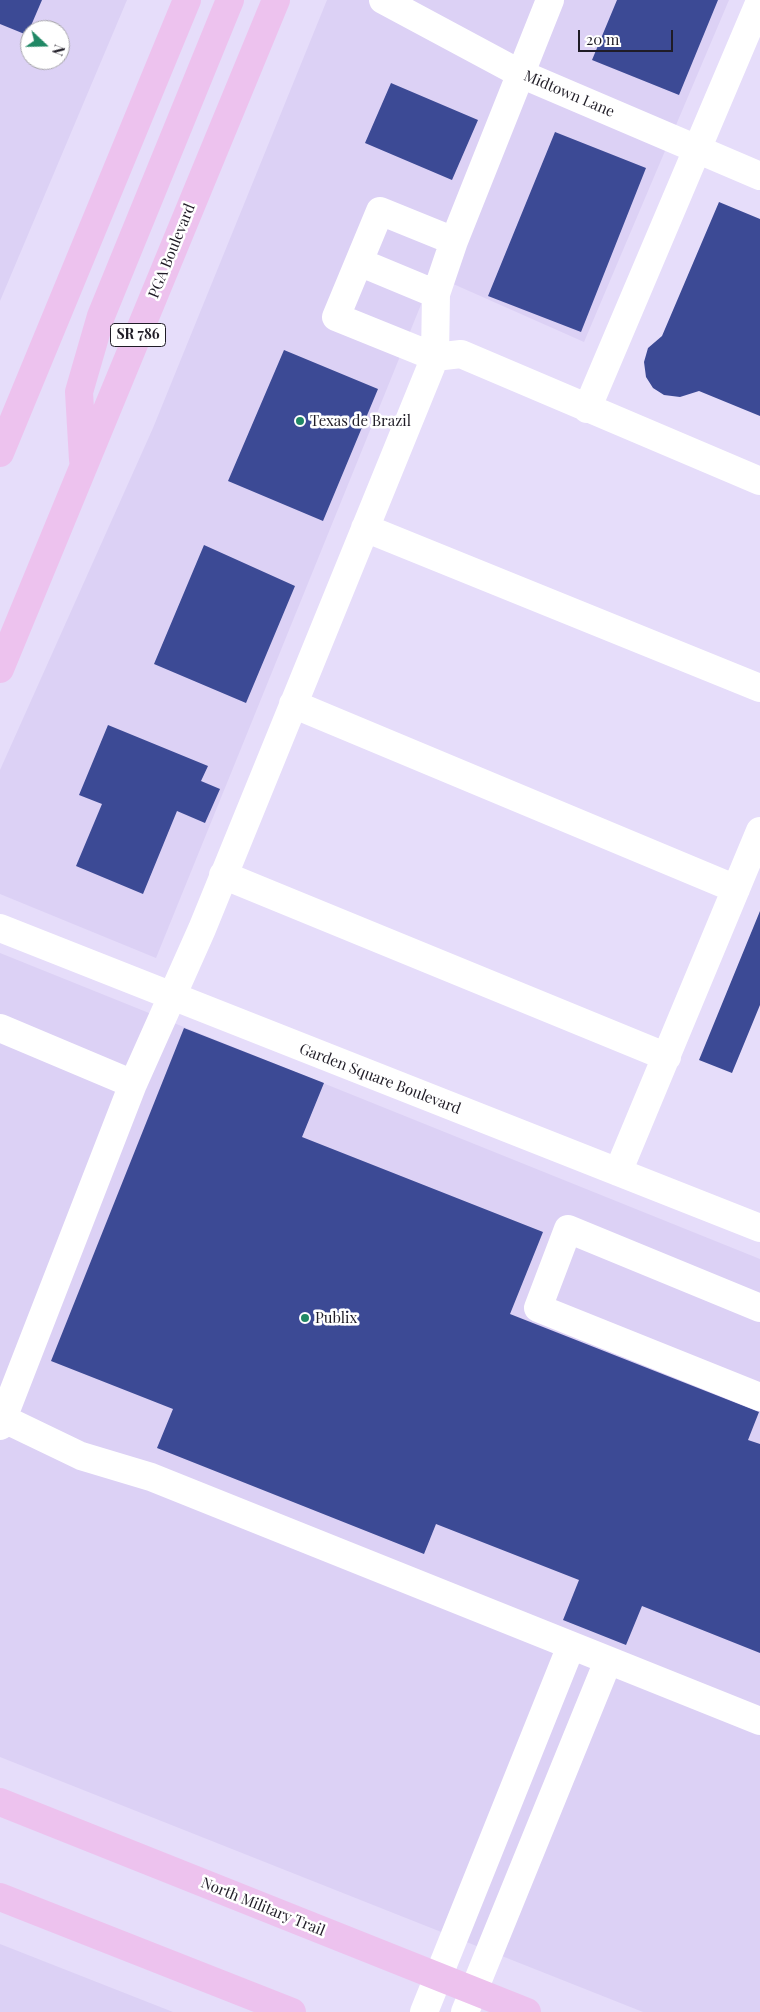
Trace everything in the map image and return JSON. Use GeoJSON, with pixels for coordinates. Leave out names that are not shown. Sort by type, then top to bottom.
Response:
{"type":"FeatureCollection","features":[{"type":"Feature","properties":{"kind":"main road"},"geometry":{"type":"LineString","coordinates":[[0,453],[187,0]]}},
{"type":"Feature","properties":{"kind":"main road"},"geometry":{"type":"LineString","coordinates":[[84,466],[79,392],[101,316],[230,0]]}},
{"type":"Feature","properties":{"kind":"main road","name":"PGA Boulevard"},"geometry":{"type":"LineString","coordinates":[[0,669],[276,0]]}},
{"type":"Feature","properties":{"kind":"main road","name":"North Military Trail"},"geometry":{"type":"LineString","coordinates":[[0,1802],[438,1977],[470,2001],[527,2012]]}},
{"type":"Feature","properties":{"kind":"main road"},"geometry":{"type":"LineString","coordinates":[[0,1897],[292,2012]]}},
{"type":"Feature","properties":{"kind":"street","name":"Midtown Lane"},"geometry":{"type":"LineString","coordinates":[[383,0],[521,74],[760,176]]}},
{"type":"Feature","properties":{"kind":"street"},"geometry":{"type":"LineString","coordinates":[[550,0],[454,241],[436,294],[435,357],[223,875],[133,1084],[1,1420],[81,1456],[151,1477],[760,1721]]}},
{"type":"Feature","properties":{"kind":"street"},"geometry":{"type":"LineString","coordinates":[[587,409],[760,1]]}},
{"type":"Feature","properties":{"kind":"street"},"geometry":{"type":"LineString","coordinates":[[454,241],[380,211],[336,316],[435,357],[461,354],[587,409],[760,480]]}},
{"type":"Feature","properties":{"kind":"street"},"geometry":{"type":"LineString","coordinates":[[359,262],[436,294]]}},
{"type":"Feature","properties":{"kind":"street"},"geometry":{"type":"LineString","coordinates":[[365,528],[760,688]]}},
{"type":"Feature","properties":{"kind":"street"},"geometry":{"type":"LineString","coordinates":[[293,704],[736,889]]}},
{"type":"Feature","properties":{"kind":"street"},"geometry":{"type":"LineString","coordinates":[[618,1172],[760,831]]}},
{"type":"Feature","properties":{"kind":"street"},"geometry":{"type":"LineString","coordinates":[[223,875],[667,1057]]}},
{"type":"Feature","properties":{"kind":"street","name":"Garden Square Boulevard"},"geometry":{"type":"LineString","coordinates":[[0,928],[760,1228]]}},
{"type":"Feature","properties":{"kind":"street"},"geometry":{"type":"LineString","coordinates":[[0,1028],[133,1084]]}},
{"type":"Feature","properties":{"kind":"street"},"geometry":{"type":"LineString","coordinates":[[760,1308],[568,1230],[538,1308],[760,1397]]}},
{"type":"Feature","properties":{"kind":"street"},"geometry":{"type":"LineString","coordinates":[[424,2012],[570,1646]]}},
{"type":"Feature","properties":{"kind":"street"},"geometry":{"type":"LineString","coordinates":[[470,2001],[608,1660]]}},
{"type":"Feature","properties":{"kind":"shaded area"},"geometry":{"type":"Polygon","coordinates":[[[0,0],[127,0],[0,301],[0,0]]]}},
{"type":"Feature","properties":{"kind":"shaded area"},"geometry":{"type":"Polygon","coordinates":[[[327,0],[729,0],[584,342],[433,275],[156,958],[0,894],[0,770],[153,428],[327,0]]]}},
{"type":"Feature","properties":{"kind":"shaded area"},"geometry":{"type":"Polygon","coordinates":[[[0,953],[760,1259],[760,2012],[643,2012],[0,1757],[0,953]]]}},
{"type":"Feature","properties":{"kind":"shaded area"},"geometry":{"type":"Polygon","coordinates":[[[0,1944],[173,2012],[0,2012],[0,1944]]]}},
{"type":"Feature","properties":{"kind":"building"},"geometry":{"type":"Polygon","coordinates":[[[0,0],[42,0],[33,20],[20,20],[20,32],[0,24],[0,0]]]}},
{"type":"Feature","properties":{"kind":"building"},"geometry":{"type":"Polygon","coordinates":[[[617,0],[718,0],[679,95],[592,60],[617,0]]]}},
{"type":"Feature","properties":{"kind":"building"},"geometry":{"type":"Polygon","coordinates":[[[391,83],[478,120],[452,180],[365,143],[391,83]]]}},
{"type":"Feature","properties":{"kind":"building"},"geometry":{"type":"Polygon","coordinates":[[[555,132],[646,168],[581,332],[488,296],[555,132]]]}},
{"type":"Feature","properties":{"kind":"building"},"geometry":{"type":"Polygon","coordinates":[[[719,202],[760,219],[760,416],[699,391],[680,397],[664,395],[653,388],[646,377],[644,362],[648,348],[662,336],[719,202]]]}},
{"type":"Feature","properties":{"kind":"building"},"geometry":{"type":"Polygon","coordinates":[[[284,350],[378,389],[323,521],[228,481],[284,350]]]}},
{"type":"Feature","properties":{"kind":"building"},"geometry":{"type":"Polygon","coordinates":[[[204,545],[295,586],[246,703],[154,664],[204,545]]]}},
{"type":"Feature","properties":{"kind":"building"},"geometry":{"type":"Polygon","coordinates":[[[108,725],[208,766],[201,781],[220,789],[205,823],[177,811],[143,894],[76,866],[102,804],[79,795],[108,725]]]}},
{"type":"Feature","properties":{"kind":"building"},"geometry":{"type":"Polygon","coordinates":[[[760,911],[760,1005],[732,1073],[699,1060],[760,911]]]}},
{"type":"Feature","properties":{"kind":"building"},"geometry":{"type":"Polygon","coordinates":[[[184,1028],[324,1083],[302,1137],[543,1232],[510,1314],[759,1412],[748,1440],[760,1444],[760,1653],[642,1606],[626,1645],[563,1620],[579,1580],[436,1524],[424,1554],[157,1448],[173,1409],[51,1361],[184,1028]]]}},
{"type":"Feature","properties":{"kind":"place","name":"Texas de Brazil"},"geometry":{"type":"Point","coordinates":[300,421]}},
{"type":"Feature","properties":{"kind":"place","name":"Publix"},"geometry":{"type":"Point","coordinates":[305,1318]}}]}
